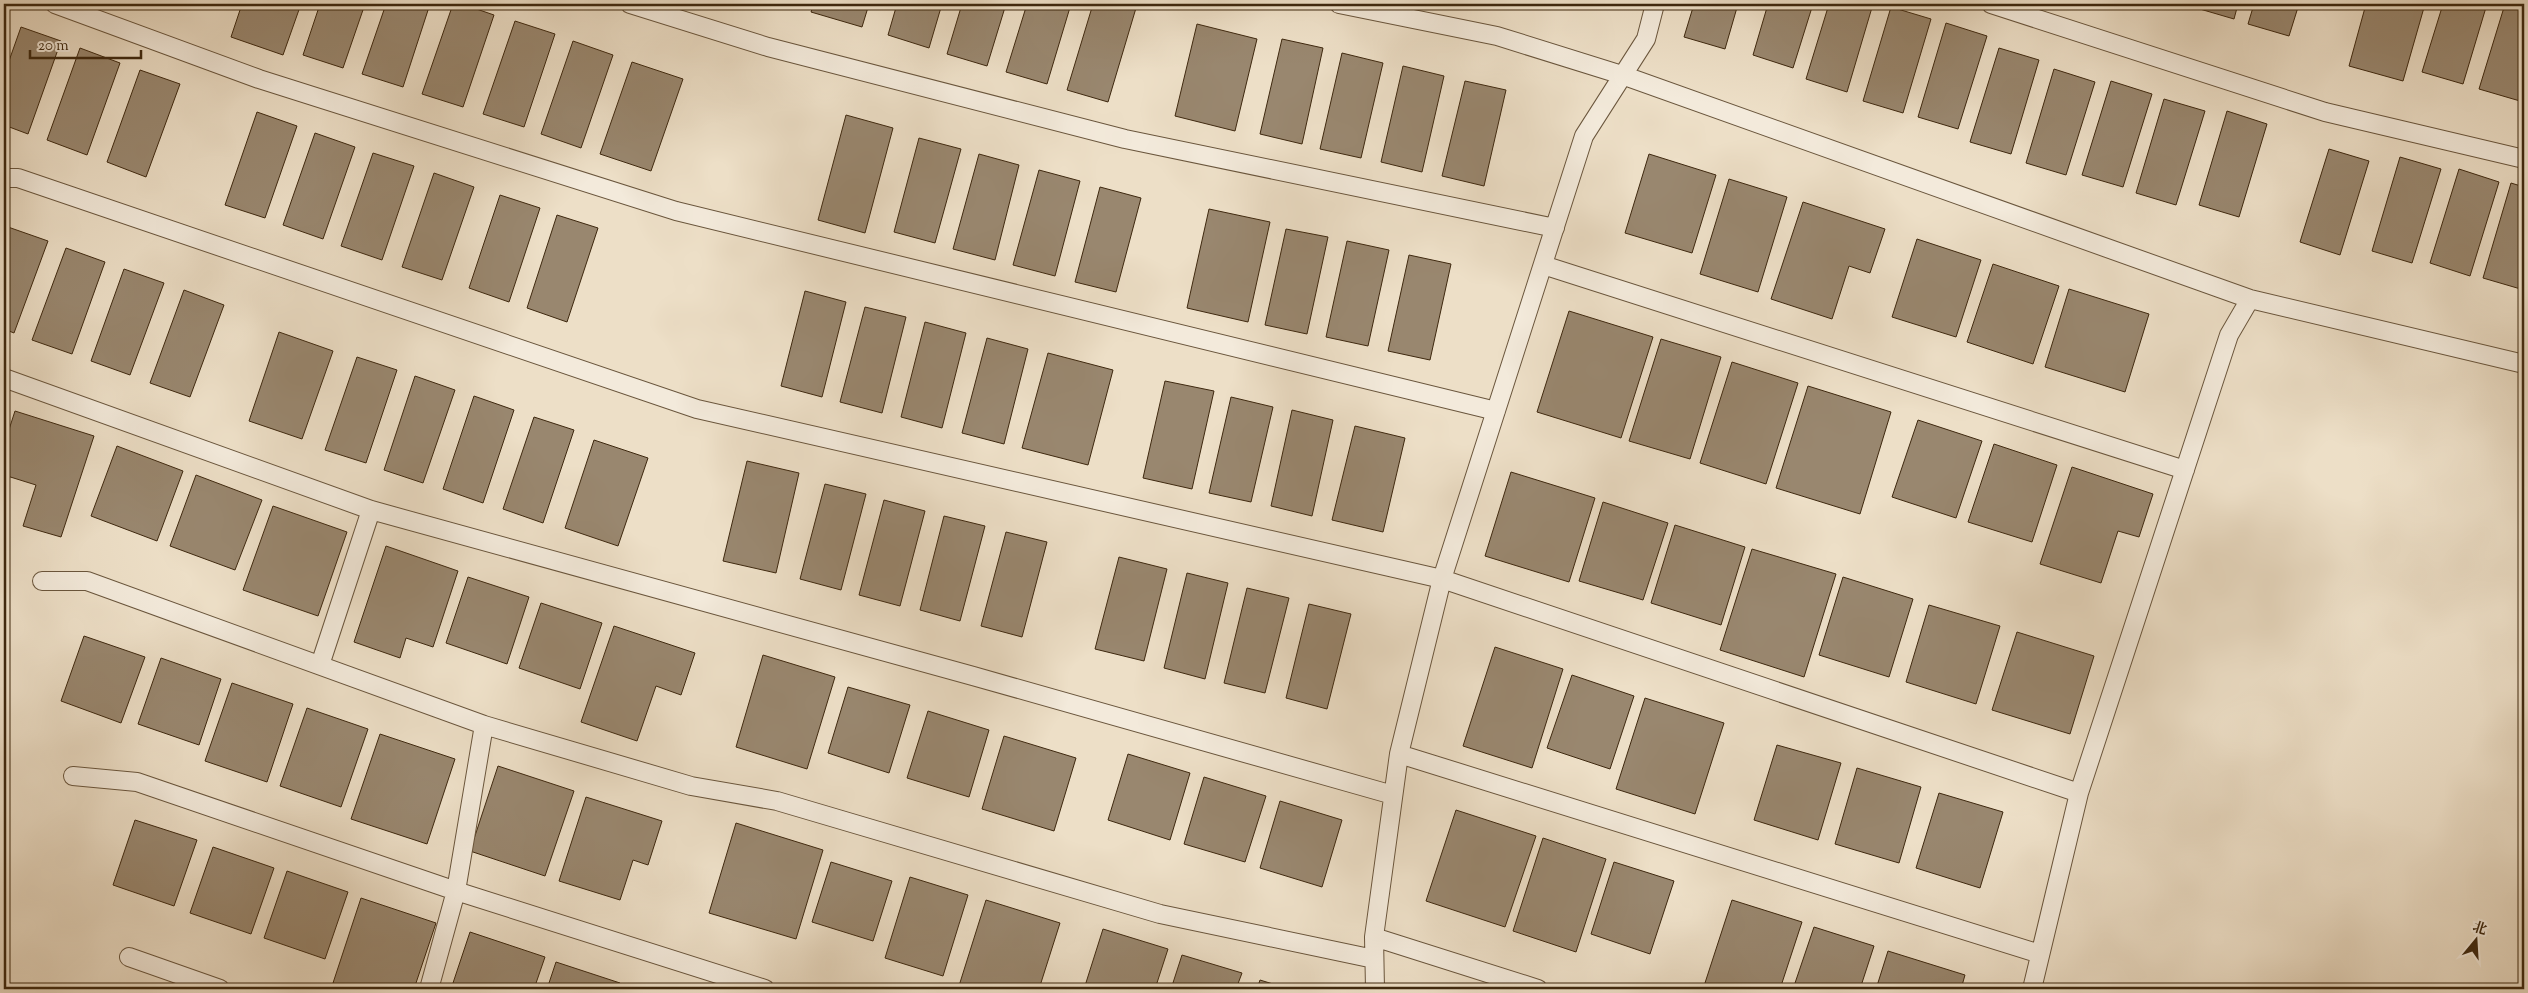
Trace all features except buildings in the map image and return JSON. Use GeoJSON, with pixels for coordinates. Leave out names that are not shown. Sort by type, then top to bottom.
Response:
{"type":"FeatureCollection","features":[{"type":"Feature","properties":{"kind":"lane"},"geometry":{"type":"LineString","coordinates":[[55,4],[259,79],[676,211],[1496,411]]}},
{"type":"Feature","properties":{"kind":"lane"},"geometry":{"type":"LineString","coordinates":[[630,4],[768,47],[1125,138],[1555,228]]}},
{"type":"Feature","properties":{"kind":"lane"},"geometry":{"type":"LineString","coordinates":[[1339,4],[1496,36],[1622,75],[2250,298],[2524,364]]}},
{"type":"Feature","properties":{"kind":"lane"},"geometry":{"type":"LineString","coordinates":[[1375,989],[1374,937],[1399,754],[1442,579],[1584,136],[1646,39],[1655,4]]}},
{"type":"Feature","properties":{"kind":"lane"},"geometry":{"type":"LineString","coordinates":[[1991,4],[2325,112],[2524,159]]}},
{"type":"Feature","properties":{"kind":"lane"},"geometry":{"type":"LineString","coordinates":[[4,178],[18,178],[697,409],[1442,579],[2079,793]]}},
{"type":"Feature","properties":{"kind":"lane"},"geometry":{"type":"LineString","coordinates":[[1543,265],[2185,470]]}},
{"type":"Feature","properties":{"kind":"lane"},"geometry":{"type":"LineString","coordinates":[[2032,989],[2079,793],[2229,335],[2250,298]]}},
{"type":"Feature","properties":{"kind":"lane"},"geometry":{"type":"LineString","coordinates":[[4,378],[371,510],[973,676],[1393,795]]}},
{"type":"Feature","properties":{"kind":"lane"},"geometry":{"type":"LineString","coordinates":[[320,666],[371,510]]}},
{"type":"Feature","properties":{"kind":"lane"},"geometry":{"type":"LineString","coordinates":[[42,582],[87,581],[484,725],[690,786],[777,801],[1160,914],[1374,959]]}},
{"type":"Feature","properties":{"kind":"lane"},"geometry":{"type":"LineString","coordinates":[[429,989],[456,891],[484,725]]}},
{"type":"Feature","properties":{"kind":"lane"},"geometry":{"type":"LineString","coordinates":[[1399,754],[2040,954]]}},
{"type":"Feature","properties":{"kind":"lane"},"geometry":{"type":"LineString","coordinates":[[73,776],[137,782],[456,891],[764,989]]}},
{"type":"Feature","properties":{"kind":"lane"},"geometry":{"type":"LineString","coordinates":[[1374,937],[1538,989]]}},
{"type":"Feature","properties":{"kind":"lane"},"geometry":{"type":"LineString","coordinates":[[129,957],[220,989]]}}]}
